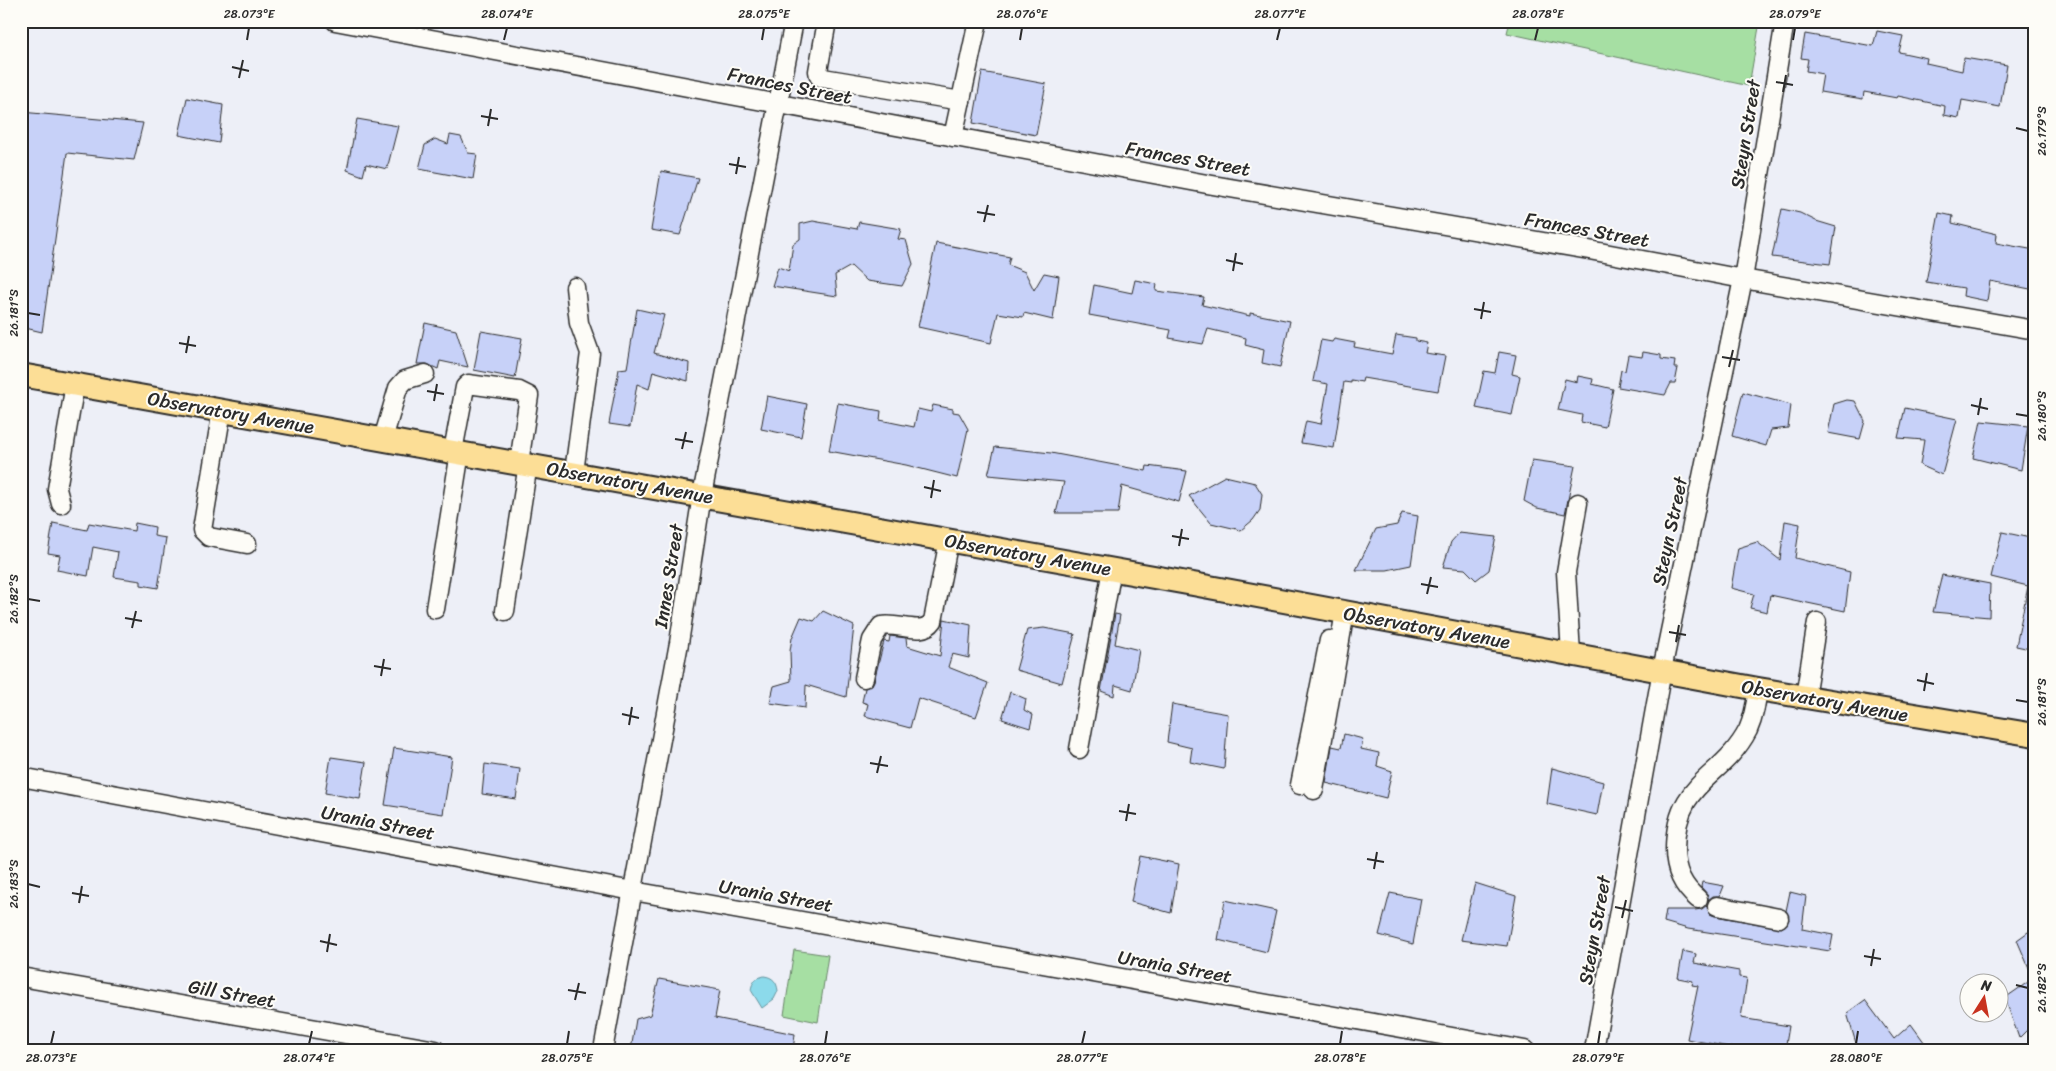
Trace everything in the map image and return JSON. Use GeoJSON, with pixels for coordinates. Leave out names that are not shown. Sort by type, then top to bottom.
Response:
{"type":"FeatureCollection","features":[{"type":"Feature","properties":{"kind":"main road","name":"Observatory Avenue"},"geometry":{"type":"LineString","coordinates":[[21,374],[1112,569],[1758,689],[2035,736]]}},
{"type":"Feature","properties":{"kind":"street","name":"Frances Street"},"geometry":{"type":"LineString","coordinates":[[335,21],[1216,185],[2035,330]]}},
{"type":"Feature","properties":{"kind":"street","name":"Innes Street"},"geometry":{"type":"LineString","coordinates":[[603,1050],[679,642],[702,495],[794,21]]}},
{"type":"Feature","properties":{"kind":"street"},"geometry":{"type":"LineString","coordinates":[[826,21],[818,71],[819,76],[961,101]]}},
{"type":"Feature","properties":{"kind":"street"},"geometry":{"type":"LineString","coordinates":[[953,137],[978,21]]}},
{"type":"Feature","properties":{"kind":"street","name":"Steyn Street"},"geometry":{"type":"LineString","coordinates":[[1594,1050],[1662,670],[1743,279],[1785,21]]}},
{"type":"Feature","properties":{"kind":"street"},"geometry":{"type":"LineString","coordinates":[[574,472],[590,353],[579,323],[575,287]]}},
{"type":"Feature","properties":{"kind":"street"},"geometry":{"type":"LineString","coordinates":[[383,439],[398,388],[405,380],[425,374]]}},
{"type":"Feature","properties":{"kind":"street"},"geometry":{"type":"LineString","coordinates":[[61,504],[57,488],[74,384]]}},
{"type":"Feature","properties":{"kind":"street"},"geometry":{"type":"LineString","coordinates":[[435,609],[465,387],[468,384],[519,391],[528,396],[524,464],[505,611]]}},
{"type":"Feature","properties":{"kind":"street"},"geometry":{"type":"LineString","coordinates":[[222,410],[202,530],[208,536],[247,544]]}},
{"type":"Feature","properties":{"kind":"street"},"geometry":{"type":"LineString","coordinates":[[1570,654],[1566,572],[1578,503]]}},
{"type":"Feature","properties":{"kind":"street"},"geometry":{"type":"LineString","coordinates":[[864,678],[872,640],[881,626],[923,629],[930,626],[933,621],[949,540]]}},
{"type":"Feature","properties":{"kind":"street"},"geometry":{"type":"LineString","coordinates":[[1079,749],[1112,569]]}},
{"type":"Feature","properties":{"kind":"street"},"geometry":{"type":"LineString","coordinates":[[1307,788],[1340,611]]}},
{"type":"Feature","properties":{"kind":"street"},"geometry":{"type":"LineString","coordinates":[[1805,697],[1817,622]]}},
{"type":"Feature","properties":{"kind":"street"},"geometry":{"type":"LineString","coordinates":[[1698,899],[1686,890],[1675,863],[1675,837],[1679,818],[1683,805],[1692,792],[1732,752],[1747,731],[1754,715],[1758,689]]}},
{"type":"Feature","properties":{"kind":"street","name":"Urania Street"},"geometry":{"type":"LineString","coordinates":[[21,777],[633,891],[1525,1050]]}},
{"type":"Feature","properties":{"kind":"street"},"geometry":{"type":"LineString","coordinates":[[1717,906],[1779,918]]}},
{"type":"Feature","properties":{"kind":"street","name":"Gill Street"},"geometry":{"type":"LineString","coordinates":[[21,977],[436,1050]]}},
{"type":"Feature","properties":{"kind":"green space"},"geometry":{"type":"Polygon","coordinates":[[[1510,21],[1760,21],[1749,86],[1507,33],[1510,21]]]}},
{"type":"Feature","properties":{"kind":"green space"},"geometry":{"type":"Polygon","coordinates":[[[794,950],[828,955],[818,1022],[784,1015],[794,950]]]}},
{"type":"Feature","properties":{"kind":"water"},"geometry":{"type":"Polygon","coordinates":[[[764,976],[774,981],[778,991],[774,999],[762,1008],[751,990],[755,981],[764,976]]]}},
{"type":"Feature","properties":{"kind":"building"},"geometry":{"type":"Polygon","coordinates":[[[1877,31],[1903,36],[1899,52],[1927,58],[1926,63],[1962,71],[1964,58],[2007,65],[2000,107],[1962,100],[1959,118],[1944,115],[1945,106],[1898,96],[1897,98],[1864,92],[1863,99],[1820,92],[1823,74],[1806,71],[1808,59],[1801,58],[1805,34],[1873,46],[1877,31]]]}},
{"type":"Feature","properties":{"kind":"building"},"geometry":{"type":"Polygon","coordinates":[[[982,72],[1046,84],[1036,135],[973,123],[982,72]]]}},
{"type":"Feature","properties":{"kind":"building"},"geometry":{"type":"Polygon","coordinates":[[[187,98],[223,105],[219,143],[179,135],[187,98]]]}},
{"type":"Feature","properties":{"kind":"building"},"geometry":{"type":"Polygon","coordinates":[[[21,112],[143,123],[134,160],[67,153],[42,332],[21,327],[21,112]]]}},
{"type":"Feature","properties":{"kind":"building"},"geometry":{"type":"Polygon","coordinates":[[[357,119],[398,126],[387,169],[366,164],[363,176],[347,170],[357,119]]]}},
{"type":"Feature","properties":{"kind":"building"},"geometry":{"type":"Polygon","coordinates":[[[450,135],[461,137],[468,153],[477,154],[473,179],[419,169],[425,145],[435,139],[448,144],[450,135]]]}},
{"type":"Feature","properties":{"kind":"building"},"geometry":{"type":"Polygon","coordinates":[[[661,171],[698,178],[680,235],[651,230],[661,171]]]}},
{"type":"Feature","properties":{"kind":"building"},"geometry":{"type":"Polygon","coordinates":[[[1782,209],[1800,213],[1816,221],[1836,227],[1830,264],[1772,257],[1782,209]]]}},
{"type":"Feature","properties":{"kind":"building"},"geometry":{"type":"Polygon","coordinates":[[[1939,213],[1953,216],[1952,223],[1997,234],[1996,243],[2035,250],[2035,290],[1990,281],[1987,301],[1963,296],[1964,288],[1926,282],[1939,213]]]}},
{"type":"Feature","properties":{"kind":"building"},"geometry":{"type":"Polygon","coordinates":[[[813,221],[857,229],[859,222],[901,229],[898,239],[906,240],[913,264],[902,286],[867,281],[851,266],[835,275],[837,296],[772,286],[778,267],[789,271],[793,244],[800,239],[800,224],[813,221]]]}},
{"type":"Feature","properties":{"kind":"building"},"geometry":{"type":"Polygon","coordinates":[[[936,243],[1010,257],[1008,265],[1025,272],[1034,290],[1044,273],[1059,276],[1053,320],[1024,313],[1023,317],[998,313],[991,343],[918,327],[936,243]]]}},
{"type":"Feature","properties":{"kind":"building"},"geometry":{"type":"Polygon","coordinates":[[[1135,280],[1157,284],[1156,291],[1204,297],[1202,305],[1250,316],[1250,313],[1290,321],[1280,367],[1262,363],[1264,350],[1245,345],[1246,338],[1208,329],[1203,344],[1169,338],[1171,330],[1089,315],[1094,285],[1132,293],[1135,280]]]}},
{"type":"Feature","properties":{"kind":"building"},"geometry":{"type":"Polygon","coordinates":[[[637,309],[664,315],[654,353],[689,363],[688,381],[653,371],[649,389],[637,384],[630,427],[609,424],[619,369],[627,368],[637,309]]]}},
{"type":"Feature","properties":{"kind":"building"},"geometry":{"type":"Polygon","coordinates":[[[425,323],[456,330],[468,367],[440,361],[438,369],[427,364],[417,364],[425,323]]]}},
{"type":"Feature","properties":{"kind":"building"},"geometry":{"type":"Polygon","coordinates":[[[481,331],[522,338],[515,378],[474,370],[481,331]]]}},
{"type":"Feature","properties":{"kind":"building"},"geometry":{"type":"Polygon","coordinates":[[[1396,335],[1416,338],[1416,341],[1427,343],[1425,353],[1445,356],[1438,391],[1363,378],[1362,382],[1351,380],[1351,383],[1344,382],[1334,448],[1301,443],[1306,421],[1321,424],[1328,384],[1313,381],[1321,340],[1332,342],[1334,339],[1355,343],[1354,347],[1392,354],[1396,335]]]}},
{"type":"Feature","properties":{"kind":"building"},"geometry":{"type":"Polygon","coordinates":[[[1499,352],[1516,355],[1512,374],[1520,376],[1512,415],[1476,408],[1484,371],[1495,373],[1499,352]]]}},
{"type":"Feature","properties":{"kind":"building"},"geometry":{"type":"Polygon","coordinates":[[[1643,352],[1661,355],[1661,359],[1675,361],[1674,368],[1678,368],[1675,383],[1671,383],[1665,395],[1618,387],[1621,370],[1625,371],[1628,355],[1642,357],[1643,352]]]}},
{"type":"Feature","properties":{"kind":"building"},"geometry":{"type":"Polygon","coordinates":[[[1578,376],[1593,379],[1592,384],[1613,389],[1605,427],[1581,422],[1582,415],[1558,410],[1565,379],[1577,382],[1578,376]]]}},
{"type":"Feature","properties":{"kind":"building"},"geometry":{"type":"Polygon","coordinates":[[[1743,392],[1791,405],[1788,428],[1771,430],[1766,446],[1732,436],[1743,392]]]}},
{"type":"Feature","properties":{"kind":"building"},"geometry":{"type":"Polygon","coordinates":[[[767,396],[807,404],[801,437],[761,429],[767,396]]]}},
{"type":"Feature","properties":{"kind":"building"},"geometry":{"type":"Polygon","coordinates":[[[1847,400],[1855,401],[1865,421],[1860,439],[1828,433],[1834,404],[1847,400]]]}},
{"type":"Feature","properties":{"kind":"building"},"geometry":{"type":"Polygon","coordinates":[[[838,403],[881,411],[880,420],[914,427],[918,409],[931,412],[933,405],[953,409],[953,412],[959,413],[968,429],[957,478],[906,465],[829,451],[838,403]]]}},
{"type":"Feature","properties":{"kind":"building"},"geometry":{"type":"Polygon","coordinates":[[[1905,408],[1957,419],[1942,475],[1920,465],[1924,440],[1898,438],[1905,408]]]}},
{"type":"Feature","properties":{"kind":"building"},"geometry":{"type":"Polygon","coordinates":[[[1981,421],[2028,426],[2021,470],[1973,458],[1981,421]]]}},
{"type":"Feature","properties":{"kind":"building"},"geometry":{"type":"Polygon","coordinates":[[[995,447],[1051,453],[1146,471],[1147,466],[1187,471],[1179,502],[1122,486],[1118,513],[1056,513],[1064,482],[988,475],[995,447]]]}},
{"type":"Feature","properties":{"kind":"building"},"geometry":{"type":"Polygon","coordinates":[[[1532,460],[1575,466],[1565,514],[1537,508],[1524,501],[1532,460]]]}},
{"type":"Feature","properties":{"kind":"building"},"geometry":{"type":"Polygon","coordinates":[[[1225,476],[1255,483],[1262,494],[1260,510],[1253,520],[1241,530],[1211,523],[1189,496],[1225,476]]]}},
{"type":"Feature","properties":{"kind":"building"},"geometry":{"type":"Polygon","coordinates":[[[1402,513],[1418,516],[1411,565],[1387,570],[1356,570],[1376,529],[1397,525],[1402,513]]]}},
{"type":"Feature","properties":{"kind":"building"},"geometry":{"type":"Polygon","coordinates":[[[1785,521],[1800,524],[1795,558],[1850,572],[1845,611],[1770,595],[1767,612],[1750,608],[1754,594],[1731,588],[1738,548],[1757,542],[1780,560],[1785,521]]]}},
{"type":"Feature","properties":{"kind":"building"},"geometry":{"type":"Polygon","coordinates":[[[53,523],[87,530],[89,523],[134,531],[135,523],[155,527],[154,536],[166,538],[158,588],[141,585],[141,581],[114,577],[118,552],[93,547],[88,576],[57,570],[60,555],[48,553],[53,523]]]}},
{"type":"Feature","properties":{"kind":"building"},"geometry":{"type":"Polygon","coordinates":[[[2002,532],[2035,539],[2035,650],[2016,646],[2028,586],[1991,577],[2002,532]]]}},
{"type":"Feature","properties":{"kind":"building"},"geometry":{"type":"Polygon","coordinates":[[[1459,533],[1496,537],[1489,570],[1476,580],[1465,569],[1443,567],[1451,542],[1459,533]]]}},
{"type":"Feature","properties":{"kind":"building"},"geometry":{"type":"Polygon","coordinates":[[[1942,575],[1990,584],[1989,617],[1933,612],[1942,575]]]}},
{"type":"Feature","properties":{"kind":"building"},"geometry":{"type":"Polygon","coordinates":[[[823,611],[854,626],[846,697],[806,685],[805,708],[770,703],[774,686],[791,681],[790,651],[792,638],[801,617],[814,621],[823,611]]]}},
{"type":"Feature","properties":{"kind":"building"},"geometry":{"type":"Polygon","coordinates":[[[1115,614],[1120,615],[1115,644],[1139,650],[1132,690],[1115,685],[1114,696],[1101,691],[1115,614]]]}},
{"type":"Feature","properties":{"kind":"building"},"geometry":{"type":"Polygon","coordinates":[[[944,619],[971,625],[969,658],[952,654],[948,667],[988,683],[976,717],[918,698],[910,728],[865,716],[868,704],[862,702],[865,688],[872,685],[874,681],[884,641],[889,642],[890,636],[906,638],[907,646],[940,656],[944,619]]]}},
{"type":"Feature","properties":{"kind":"building"},"geometry":{"type":"Polygon","coordinates":[[[1044,628],[1075,634],[1062,683],[1016,670],[1027,630],[1044,628]]]}},
{"type":"Feature","properties":{"kind":"building"},"geometry":{"type":"Polygon","coordinates":[[[1010,692],[1026,699],[1024,710],[1033,715],[1030,728],[1002,719],[1010,692]]]}},
{"type":"Feature","properties":{"kind":"building"},"geometry":{"type":"Polygon","coordinates":[[[1172,704],[1228,714],[1224,769],[1190,762],[1192,748],[1167,742],[1172,704]]]}},
{"type":"Feature","properties":{"kind":"building"},"geometry":{"type":"Polygon","coordinates":[[[1344,734],[1363,739],[1361,749],[1379,753],[1377,766],[1392,771],[1386,798],[1326,783],[1332,746],[1341,748],[1344,734]]]}},
{"type":"Feature","properties":{"kind":"building"},"geometry":{"type":"Polygon","coordinates":[[[394,748],[452,757],[443,814],[385,805],[394,748]]]}},
{"type":"Feature","properties":{"kind":"building"},"geometry":{"type":"Polygon","coordinates":[[[331,757],[366,762],[360,799],[325,793],[331,757]]]}},
{"type":"Feature","properties":{"kind":"building"},"geometry":{"type":"Polygon","coordinates":[[[485,764],[520,769],[516,799],[482,794],[485,764]]]}},
{"type":"Feature","properties":{"kind":"building"},"geometry":{"type":"Polygon","coordinates":[[[1552,768],[1603,782],[1597,815],[1547,804],[1552,768]]]}},
{"type":"Feature","properties":{"kind":"building"},"geometry":{"type":"Polygon","coordinates":[[[1140,856],[1179,864],[1171,913],[1131,902],[1140,856]]]}},
{"type":"Feature","properties":{"kind":"building"},"geometry":{"type":"Polygon","coordinates":[[[1702,882],[1724,886],[1720,896],[1713,896],[1708,900],[1708,895],[1701,887],[1702,882]]]}},
{"type":"Feature","properties":{"kind":"building"},"geometry":{"type":"Polygon","coordinates":[[[1475,883],[1516,896],[1507,946],[1461,940],[1475,883]]]}},
{"type":"Feature","properties":{"kind":"building"},"geometry":{"type":"Polygon","coordinates":[[[1790,892],[1806,896],[1802,929],[1833,935],[1830,951],[1688,929],[1664,922],[1666,910],[1695,910],[1702,909],[1707,905],[1710,914],[1715,916],[1782,928],[1789,920],[1786,911],[1790,892]]]}},
{"type":"Feature","properties":{"kind":"building"},"geometry":{"type":"Polygon","coordinates":[[[1390,893],[1421,899],[1413,944],[1379,935],[1390,893]]]}},
{"type":"Feature","properties":{"kind":"building"},"geometry":{"type":"Polygon","coordinates":[[[1225,900],[1276,911],[1267,952],[1218,940],[1225,900]]]}},
{"type":"Feature","properties":{"kind":"building"},"geometry":{"type":"Polygon","coordinates":[[[2035,927],[2035,982],[2017,940],[2035,927]]]}},
{"type":"Feature","properties":{"kind":"building"},"geometry":{"type":"Polygon","coordinates":[[[1683,951],[1696,954],[1694,963],[1739,971],[1739,977],[1747,978],[1741,1018],[1789,1026],[1785,1050],[1745,1050],[1687,1039],[1698,986],[1692,985],[1693,981],[1678,978],[1683,951]]]}},
{"type":"Feature","properties":{"kind":"building"},"geometry":{"type":"Polygon","coordinates":[[[659,979],[720,990],[715,1018],[795,1034],[793,1050],[631,1050],[636,1019],[650,1015],[659,979]]]}},
{"type":"Feature","properties":{"kind":"building"},"geometry":{"type":"Polygon","coordinates":[[[2028,982],[2035,989],[2035,1022],[2019,1038],[2008,1007],[2008,996],[2028,982]]]}},
{"type":"Feature","properties":{"kind":"building"},"geometry":{"type":"Polygon","coordinates":[[[1865,1000],[1894,1039],[1911,1024],[1930,1050],[1858,1050],[1847,1013],[1865,1000]]]}}]}
